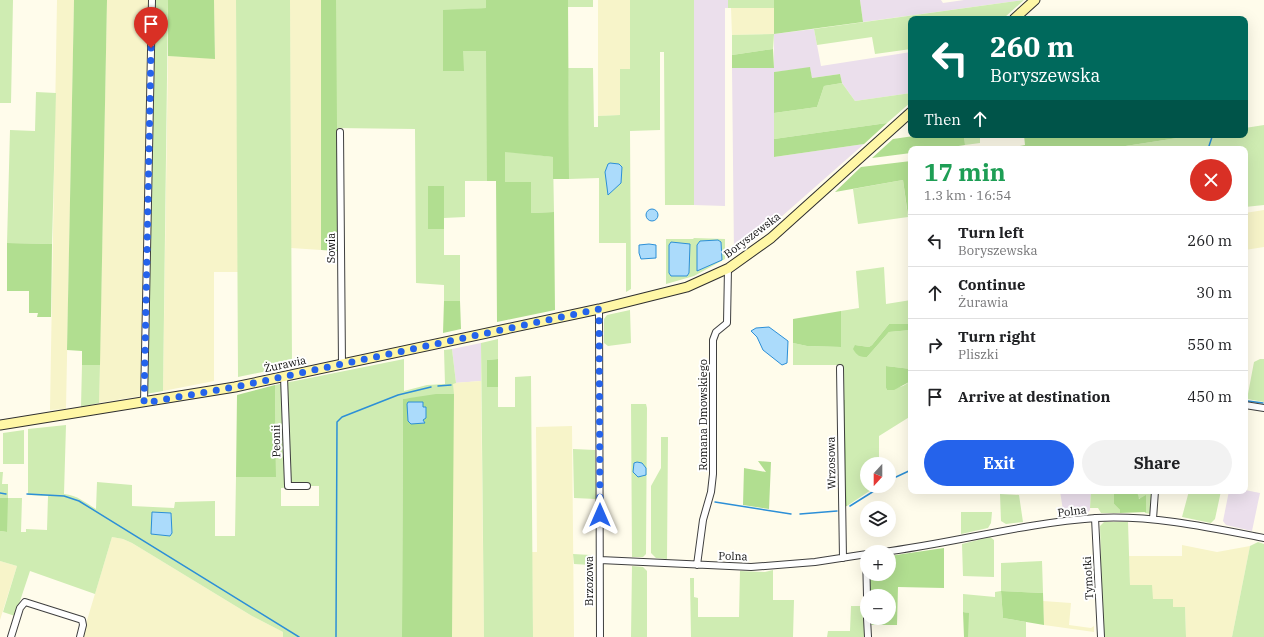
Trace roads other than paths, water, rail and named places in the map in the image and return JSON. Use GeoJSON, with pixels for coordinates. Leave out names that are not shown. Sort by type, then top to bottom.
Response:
{"type":"FeatureCollection","features":[{"type":"Feature","properties":{"kind":"main road"},"geometry":{"type":"LineString","coordinates":[[1017,16],[1035,0]]}},
{"type":"Feature","properties":{"kind":"main road","name":"Boryszewska"},"geometry":{"type":"LineString","coordinates":[[572,315],[668,293],[699,282],[728,268],[771,238],[908,115]]}},
{"type":"Feature","properties":{"kind":"main road","name":"Żurawia"},"geometry":{"type":"LineString","coordinates":[[0,425],[144,403],[284,377],[572,315]]}},
{"type":"Feature","properties":{"kind":"street"},"geometry":{"type":"LineString","coordinates":[[144,403],[152,0]]}},
{"type":"Feature","properties":{"kind":"street","name":"Sowia"},"geometry":{"type":"LineString","coordinates":[[340,132],[342,364]]}},
{"type":"Feature","properties":{"kind":"street","name":"Romana Dmowskiego"},"geometry":{"type":"LineString","coordinates":[[697,565],[703,520],[711,492],[713,474],[713,340],[716,332],[727,323],[728,268]]}},
{"type":"Feature","properties":{"kind":"street","name":"Brzozowa"},"geometry":{"type":"LineString","coordinates":[[599,309],[600,637]]}},
{"type":"Feature","properties":{"kind":"street","name":"Wrzosowa"},"geometry":{"type":"LineString","coordinates":[[840,368],[843,558]]}},
{"type":"Feature","properties":{"kind":"street","name":"Peonii"},"geometry":{"type":"LineString","coordinates":[[284,377],[288,486],[307,486]]}},
{"type":"Feature","properties":{"kind":"street"},"geometry":{"type":"LineString","coordinates":[[1248,405],[1264,408]]}},
{"type":"Feature","properties":{"kind":"street"},"geometry":{"type":"LineString","coordinates":[[1153,519],[1155,494]]}},
{"type":"Feature","properties":{"kind":"street","name":"Polna"},"geometry":{"type":"LineString","coordinates":[[896,550],[942,543],[996,532],[1095,518],[1153,519],[1187,523],[1264,538]]}},
{"type":"Feature","properties":{"kind":"street","name":"Tymotki"},"geometry":{"type":"LineString","coordinates":[[1095,518],[1101,637]]}},
{"type":"Feature","properties":{"kind":"street","name":"Polna"},"geometry":{"type":"LineString","coordinates":[[600,560],[751,567],[860,555]]}},
{"type":"Feature","properties":{"kind":"street"},"geometry":{"type":"LineString","coordinates":[[11,637],[20,608],[25,602],[82,620],[80,637]]}},
{"type":"Feature","properties":{"kind":"street"},"geometry":{"type":"LineString","coordinates":[[867,625],[868,637]]}},
{"type":"Feature","properties":{"kind":"water"},"geometry":{"type":"Polygon","coordinates":[[[608,164],[619,164],[622,167],[621,183],[608,195],[605,172],[608,164]]]}},
{"type":"Feature","properties":{"kind":"water"},"geometry":{"type":"Polygon","coordinates":[[[650,209],[654,209],[658,215],[654,221],[650,221],[646,217],[646,213],[650,209]]]}},
{"type":"Feature","properties":{"kind":"water"},"geometry":{"type":"Polygon","coordinates":[[[718,240],[721,242],[722,260],[697,271],[697,245],[700,241],[718,240]]]}},
{"type":"Feature","properties":{"kind":"water"},"geometry":{"type":"Polygon","coordinates":[[[671,242],[690,244],[689,273],[687,276],[671,276],[669,273],[669,245],[671,242]]]}},
{"type":"Feature","properties":{"kind":"water"},"geometry":{"type":"Polygon","coordinates":[[[639,245],[656,245],[656,258],[641,259],[639,245]]]}},
{"type":"Feature","properties":{"kind":"water"},"geometry":{"type":"Polygon","coordinates":[[[769,327],[788,341],[787,363],[782,365],[763,350],[757,337],[751,331],[756,328],[769,327]]]}},
{"type":"Feature","properties":{"kind":"water"},"geometry":{"type":"Polygon","coordinates":[[[408,402],[423,402],[423,407],[426,407],[426,418],[423,420],[425,423],[411,424],[408,421],[408,402]]]}},
{"type":"Feature","properties":{"kind":"water"},"geometry":{"type":"Polygon","coordinates":[[[634,463],[642,463],[646,468],[646,475],[638,477],[633,472],[634,463]]]}},
{"type":"Feature","properties":{"kind":"water"},"geometry":{"type":"Polygon","coordinates":[[[152,512],[171,513],[172,533],[170,536],[151,534],[152,512]]]}},
{"type":"Feature","properties":{"kind":"waterway"},"geometry":{"type":"LineString","coordinates":[[1209,146],[1212,138]]}},
{"type":"Feature","properties":{"kind":"waterway"},"geometry":{"type":"LineString","coordinates":[[438,386],[451,385]]}},
{"type":"Feature","properties":{"kind":"waterway"},"geometry":{"type":"LineString","coordinates":[[336,637],[337,422],[342,417],[398,395],[431,387]]}},
{"type":"Feature","properties":{"kind":"waterway"},"geometry":{"type":"LineString","coordinates":[[1248,401],[1263,403]]}},
{"type":"Feature","properties":{"kind":"waterway"},"geometry":{"type":"LineString","coordinates":[[896,477],[908,471]]}},
{"type":"Feature","properties":{"kind":"waterway"},"geometry":{"type":"LineString","coordinates":[[0,493],[6,494]]}},
{"type":"Feature","properties":{"kind":"waterway"},"geometry":{"type":"LineString","coordinates":[[850,506],[871,493]]}},
{"type":"Feature","properties":{"kind":"waterway"},"geometry":{"type":"LineString","coordinates":[[27,494],[64,496],[79,501],[299,637]]}},
{"type":"Feature","properties":{"kind":"waterway"},"geometry":{"type":"LineString","coordinates":[[715,502],[791,514]]}},
{"type":"Feature","properties":{"kind":"waterway"},"geometry":{"type":"LineString","coordinates":[[800,514],[837,511]]}}]}
